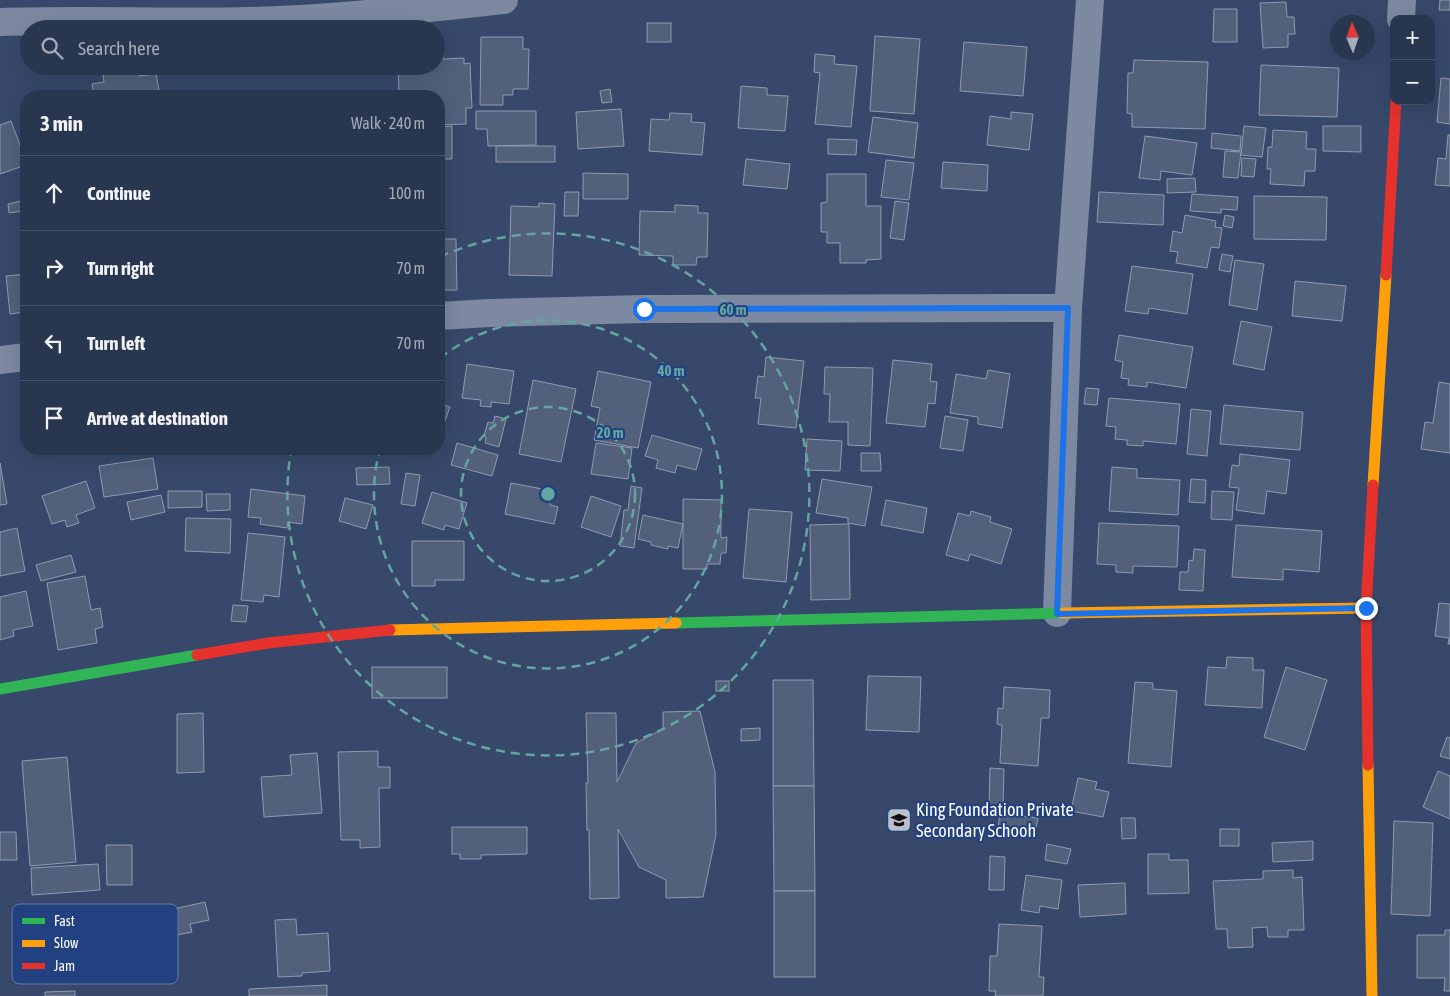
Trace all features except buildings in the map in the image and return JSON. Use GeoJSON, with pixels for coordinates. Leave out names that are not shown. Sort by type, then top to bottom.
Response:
{"type":"FeatureCollection","features":[{"type":"Feature","properties":{"kind":"street"},"geometry":{"type":"LineString","coordinates":[[274,20],[360,16],[504,0]]}},
{"type":"Feature","properties":{"kind":"street"},"geometry":{"type":"LineString","coordinates":[[1057,614],[1068,308],[1090,0]]}},
{"type":"Feature","properties":{"kind":"street"},"geometry":{"type":"LineString","coordinates":[[1401,15],[1402,0]]}},
{"type":"Feature","properties":{"kind":"street"},"geometry":{"type":"LineString","coordinates":[[0,22],[68,10],[236,20]]}},
{"type":"Feature","properties":{"kind":"street"},"geometry":{"type":"LineString","coordinates":[[1372,996],[1366,608],[1396,105]]}},
{"type":"Feature","properties":{"kind":"street"},"geometry":{"type":"LineString","coordinates":[[445,316],[490,312],[644,309],[1068,308]]}},
{"type":"Feature","properties":{"kind":"street"},"geometry":{"type":"LineString","coordinates":[[0,360],[20,358]]}},
{"type":"Feature","properties":{"kind":"street"},"geometry":{"type":"LineString","coordinates":[[0,689],[268,643],[388,630],[1366,608]]}},
{"type":"Feature","properties":{"kind":"traffic: fast"},"geometry":{"type":"LineString","coordinates":[[676,623],[1062,613]]}},
{"type":"Feature","properties":{"kind":"traffic: fast"},"geometry":{"type":"LineString","coordinates":[[0,689],[197,655]]}},
{"type":"Feature","properties":{"kind":"traffic: slow"},"geometry":{"type":"LineString","coordinates":[[1373,485],[1386,275]]}},
{"type":"Feature","properties":{"kind":"traffic: slow"},"geometry":{"type":"LineString","coordinates":[[1062,613],[1366,608]]}},
{"type":"Feature","properties":{"kind":"traffic: slow"},"geometry":{"type":"LineString","coordinates":[[390,630],[676,623]]}},
{"type":"Feature","properties":{"kind":"traffic: slow"},"geometry":{"type":"LineString","coordinates":[[1368,765],[1372,996]]}},
{"type":"Feature","properties":{"kind":"traffic: jam"},"geometry":{"type":"LineString","coordinates":[[1386,275],[1396,105]]}},
{"type":"Feature","properties":{"kind":"traffic: jam"},"geometry":{"type":"LineString","coordinates":[[1368,765],[1366,608],[1373,485]]}},
{"type":"Feature","properties":{"kind":"traffic: jam"},"geometry":{"type":"LineString","coordinates":[[197,655],[268,643],[390,630]]}},
{"type":"Feature","properties":{"kind":"place","name":"King Foundation Private Secondary Schooh"},"geometry":{"type":"Point","coordinates":[899,820]}},
{"type":"Feature","properties":{"kind":"route"},"geometry":{"type":"LineString","coordinates":[[644,309],[1068,308],[1057,614],[1366,608]]}}]}
